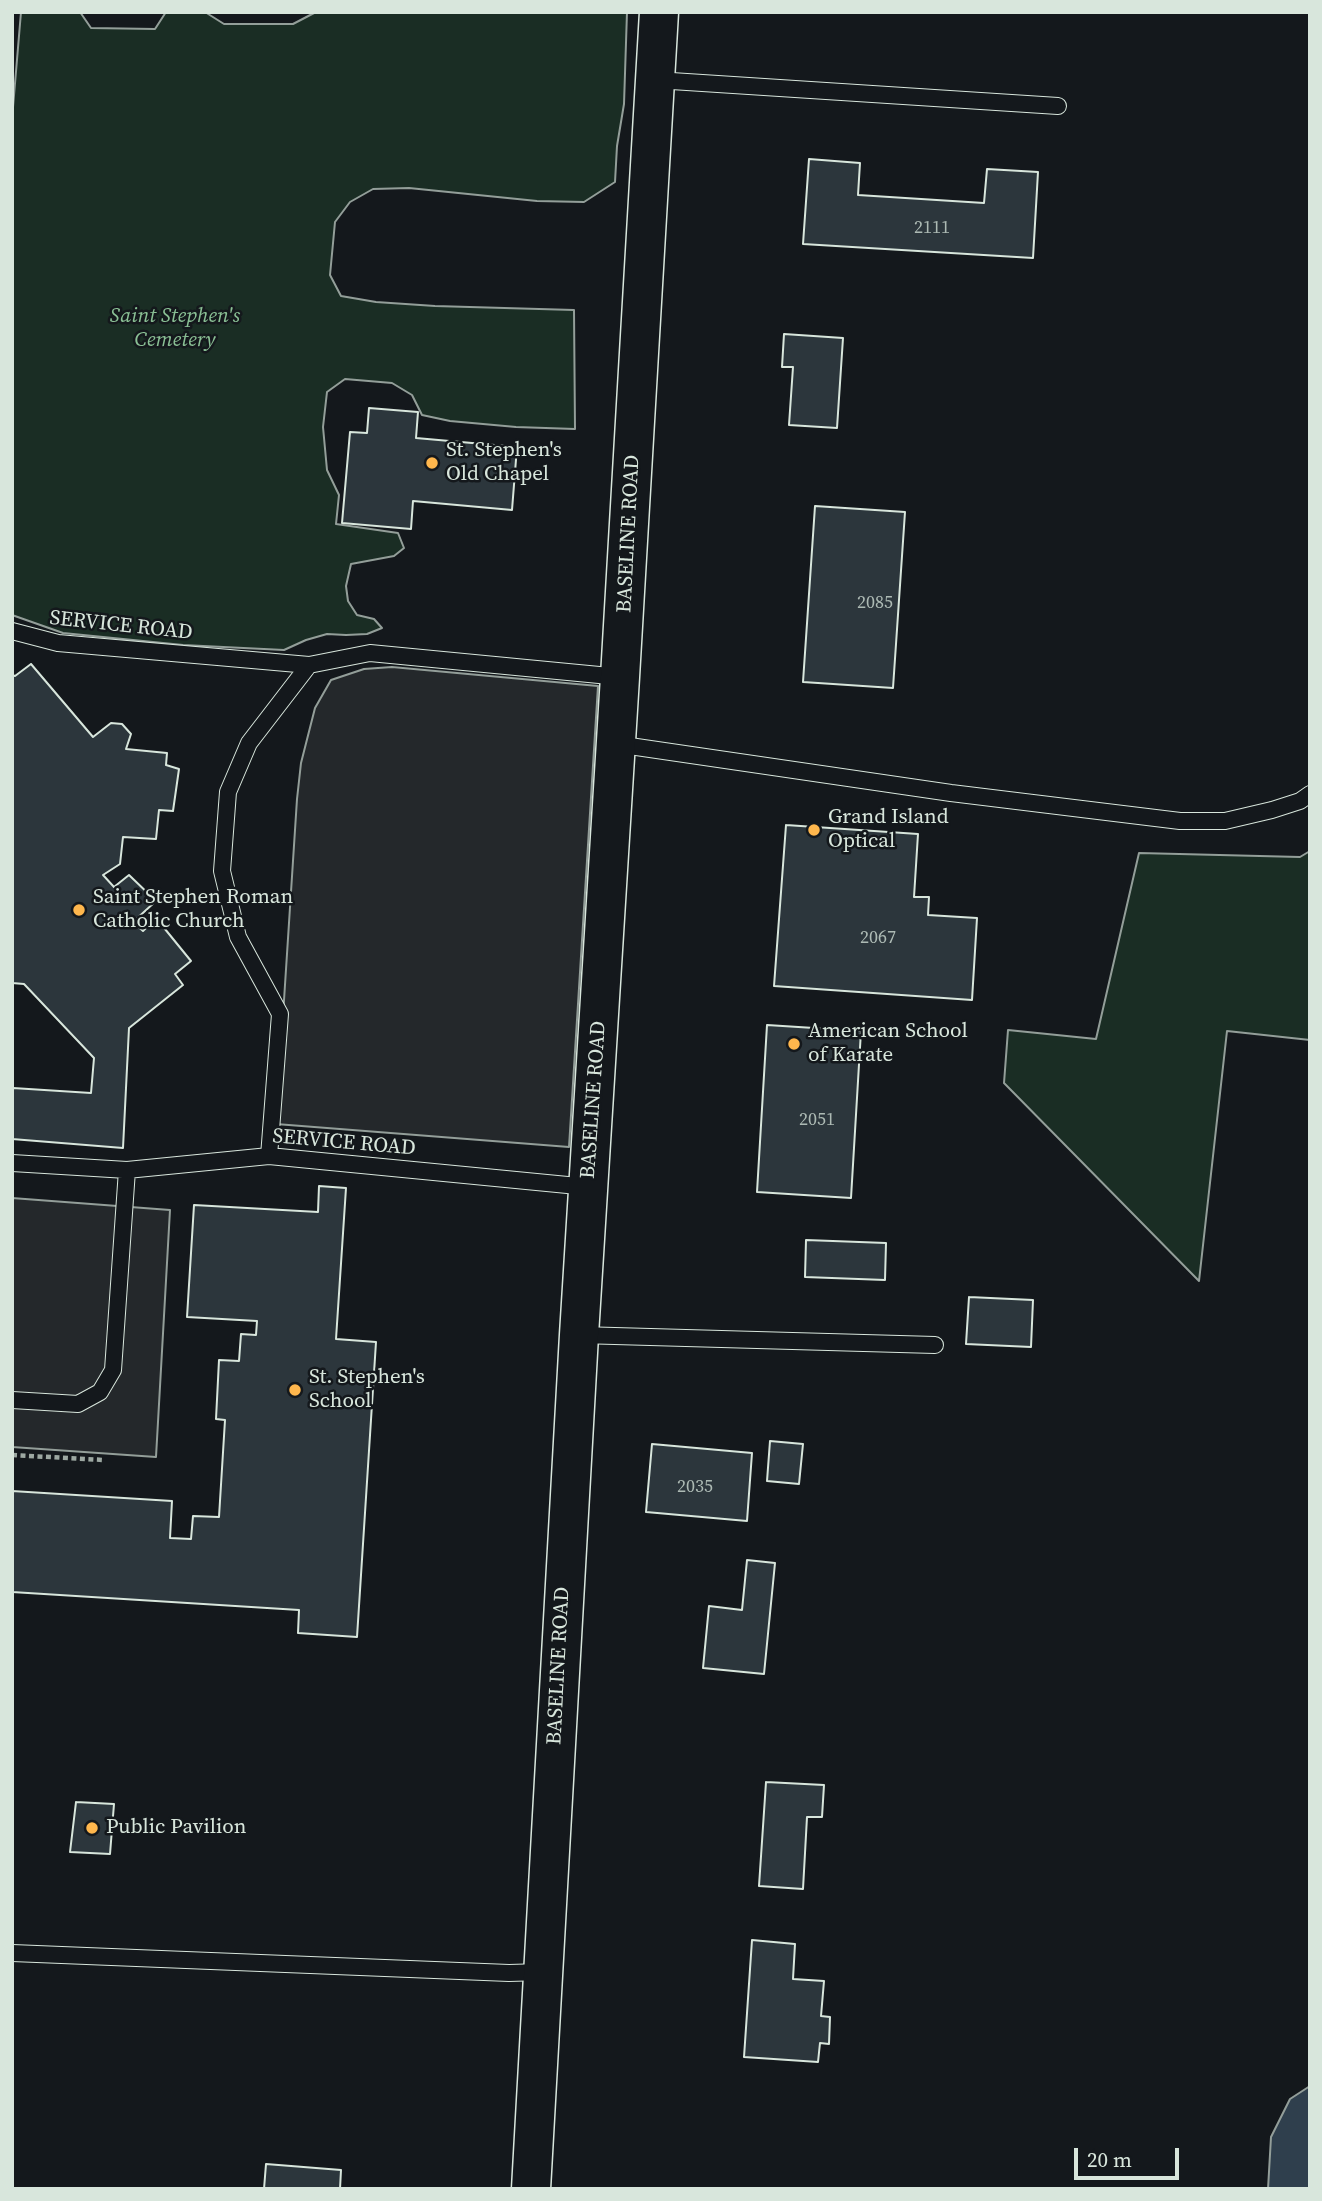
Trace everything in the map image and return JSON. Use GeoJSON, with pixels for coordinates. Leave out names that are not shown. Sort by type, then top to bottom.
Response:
{"type":"FeatureCollection","features":[{"type":"Feature","properties":{"kind":"street","name":"BASELINE ROAD"},"geometry":{"type":"LineString","coordinates":[[531,2189],[579,1335],[659,12]]}},
{"type":"Feature","properties":{"kind":"lane"},"geometry":{"type":"LineString","coordinates":[[656,80],[1058,106]]}},
{"type":"Feature","properties":{"kind":"lane","name":"SERVICE ROAD"},"geometry":{"type":"LineString","coordinates":[[12,631],[58,643],[309,665],[370,653],[620,677]]}},
{"type":"Feature","properties":{"kind":"lane"},"geometry":{"type":"LineString","coordinates":[[269,1156],[280,1014],[238,937],[222,872],[228,792],[249,743],[309,665]]}},
{"type":"Feature","properties":{"kind":"lane"},"geometry":{"type":"LineString","coordinates":[[616,744],[951,793],[1180,821],[1225,821],[1272,810],[1300,801],[1310,794]]}},
{"type":"Feature","properties":{"kind":"lane","name":"SERVICE ROAD"},"geometry":{"type":"LineString","coordinates":[[12,1163],[127,1170],[269,1156],[588,1187]]}},
{"type":"Feature","properties":{"kind":"lane"},"geometry":{"type":"LineString","coordinates":[[12,1400],[78,1404],[100,1392],[113,1370],[127,1170]]}},
{"type":"Feature","properties":{"kind":"lane"},"geometry":{"type":"LineString","coordinates":[[579,1335],[935,1345]]}},
{"type":"Feature","properties":{"kind":"lane"},"geometry":{"type":"LineString","coordinates":[[12,1953],[509,1973],[542,1972]]}},
{"type":"Feature","properties":{"kind":"path"},"geometry":{"type":"LineString","coordinates":[[12,1455],[104,1460]]}},
{"type":"Feature","properties":{"kind":"green space","name":"Saint Stephen's Cemetery"},"geometry":{"type":"Polygon","coordinates":[[[21,12],[80,12],[91,28],[155,29],[166,12],[205,12],[224,24],[293,24],[316,12],[627,12],[624,104],[617,146],[615,182],[584,202],[537,201],[409,188],[373,189],[350,202],[335,222],[330,275],[341,296],[376,302],[435,306],[574,310],[575,429],[450,421],[422,415],[412,395],[392,383],[345,379],[327,392],[323,427],[327,470],[339,495],[336,524],[398,533],[404,548],[394,556],[351,564],[346,586],[348,601],[357,615],[374,619],[382,628],[367,634],[327,634],[284,650],[183,645],[63,633],[12,615],[12,119],[21,12]]]}},
{"type":"Feature","properties":{"kind":"green space"},"geometry":{"type":"Polygon","coordinates":[[[1310,851],[1310,1040],[1227,1031],[1199,1281],[1004,1083],[1008,1030],[1096,1039],[1139,853],[1300,857],[1310,851]]]}},
{"type":"Feature","properties":{"kind":"shaded area"},"geometry":{"type":"Polygon","coordinates":[[[392,667],[598,686],[569,1147],[276,1124],[301,763],[315,708],[331,680],[364,669],[392,667]]]}},
{"type":"Feature","properties":{"kind":"shaded area"},"geometry":{"type":"Polygon","coordinates":[[[12,1198],[170,1210],[156,1457],[12,1447],[12,1198]]]}},
{"type":"Feature","properties":{"kind":"water"},"geometry":{"type":"Polygon","coordinates":[[[1310,2086],[1310,2189],[1268,2189],[1271,2137],[1290,2099],[1310,2086]]]}},
{"type":"Feature","properties":{"kind":"building"},"geometry":{"type":"Polygon","coordinates":[[[809,159],[860,163],[858,195],[984,203],[987,169],[1038,172],[1033,258],[803,244],[809,159]]]}},
{"type":"Feature","properties":{"kind":"building"},"geometry":{"type":"Polygon","coordinates":[[[784,334],[843,338],[837,428],[789,425],[793,367],[782,367],[784,334]]]}},
{"type":"Feature","properties":{"kind":"building","name":"St. Stephen's Old Chapel"},"geometry":{"type":"Polygon","coordinates":[[[369,408],[418,412],[416,438],[517,447],[512,510],[413,501],[411,529],[342,523],[350,432],[367,433],[369,408]]]}},
{"type":"Feature","properties":{"kind":"building"},"geometry":{"type":"Polygon","coordinates":[[[815,506],[905,512],[893,688],[803,682],[815,506]]]}},
{"type":"Feature","properties":{"kind":"building","name":"Saint Stephen Roman Catholic Church"},"geometry":{"type":"Polygon","coordinates":[[[31,664],[93,737],[111,723],[122,724],[131,734],[126,749],[167,753],[166,765],[179,769],[173,811],[159,810],[156,839],[123,837],[120,864],[103,875],[114,887],[129,875],[156,901],[133,922],[143,931],[156,918],[191,961],[175,974],[183,985],[129,1028],[123,1148],[12,1139],[13,1088],[91,1093],[94,1058],[24,984],[12,983],[12,675],[15,676],[31,664]]]}},
{"type":"Feature","properties":{"kind":"building"},"geometry":{"type":"Polygon","coordinates":[[[786,825],[918,834],[914,897],[929,897],[928,915],[977,918],[972,1000],[774,986],[786,825]]]}},
{"type":"Feature","properties":{"kind":"building"},"geometry":{"type":"Polygon","coordinates":[[[767,1025],[861,1031],[851,1198],[757,1192],[767,1025]]]}},
{"type":"Feature","properties":{"kind":"building","name":"St. Stephen's School"},"geometry":{"type":"Polygon","coordinates":[[[319,1186],[346,1188],[336,1339],[376,1342],[357,1637],[298,1633],[299,1610],[12,1592],[12,1491],[172,1501],[170,1538],[191,1539],[193,1516],[219,1517],[225,1420],[216,1419],[219,1360],[239,1361],[241,1334],[256,1335],[257,1321],[187,1317],[194,1205],[318,1212],[319,1186]]]}},
{"type":"Feature","properties":{"kind":"building"},"geometry":{"type":"Polygon","coordinates":[[[806,1240],[886,1243],[885,1280],[805,1277],[806,1240]]]}},
{"type":"Feature","properties":{"kind":"building"},"geometry":{"type":"Polygon","coordinates":[[[969,1297],[1033,1300],[1031,1347],[966,1344],[969,1297]]]}},
{"type":"Feature","properties":{"kind":"building"},"geometry":{"type":"Polygon","coordinates":[[[770,1441],[803,1444],[799,1484],[767,1481],[770,1441]]]}},
{"type":"Feature","properties":{"kind":"building"},"geometry":{"type":"Polygon","coordinates":[[[652,1444],[752,1453],[747,1521],[646,1512],[652,1444]]]}},
{"type":"Feature","properties":{"kind":"building"},"geometry":{"type":"Polygon","coordinates":[[[747,1560],[775,1563],[764,1674],[703,1668],[709,1606],[742,1610],[747,1560]]]}},
{"type":"Feature","properties":{"kind":"building"},"geometry":{"type":"Polygon","coordinates":[[[766,1782],[824,1785],[822,1817],[807,1817],[803,1889],[759,1886],[766,1782]]]}},
{"type":"Feature","properties":{"kind":"building","name":"Public Pavilion"},"geometry":{"type":"Polygon","coordinates":[[[76,1802],[114,1804],[110,1854],[70,1852],[76,1802]]]}},
{"type":"Feature","properties":{"kind":"building"},"geometry":{"type":"Polygon","coordinates":[[[752,1940],[795,1944],[793,1979],[824,1981],[821,2016],[830,2017],[829,2044],[820,2043],[818,2062],[744,2057],[752,1940]]]}},
{"type":"Feature","properties":{"kind":"building"},"geometry":{"type":"Polygon","coordinates":[[[266,2164],[341,2170],[340,2189],[264,2189],[266,2164]]]}},
{"type":"Feature","properties":{"kind":"place","name":"St. Stephen's Old Chapel"},"geometry":{"type":"Point","coordinates":[432,463]}},
{"type":"Feature","properties":{"kind":"place","name":"Grand Island Optical"},"geometry":{"type":"Point","coordinates":[814,830]}},
{"type":"Feature","properties":{"kind":"place","name":"Saint Stephen Roman Catholic Church"},"geometry":{"type":"Point","coordinates":[79,910]}},
{"type":"Feature","properties":{"kind":"place","name":"American School of Karate"},"geometry":{"type":"Point","coordinates":[794,1044]}},
{"type":"Feature","properties":{"kind":"place","name":"St. Stephen's School"},"geometry":{"type":"Point","coordinates":[295,1390]}},
{"type":"Feature","properties":{"kind":"place","name":"Public Pavilion"},"geometry":{"type":"Point","coordinates":[92,1828]}}]}
